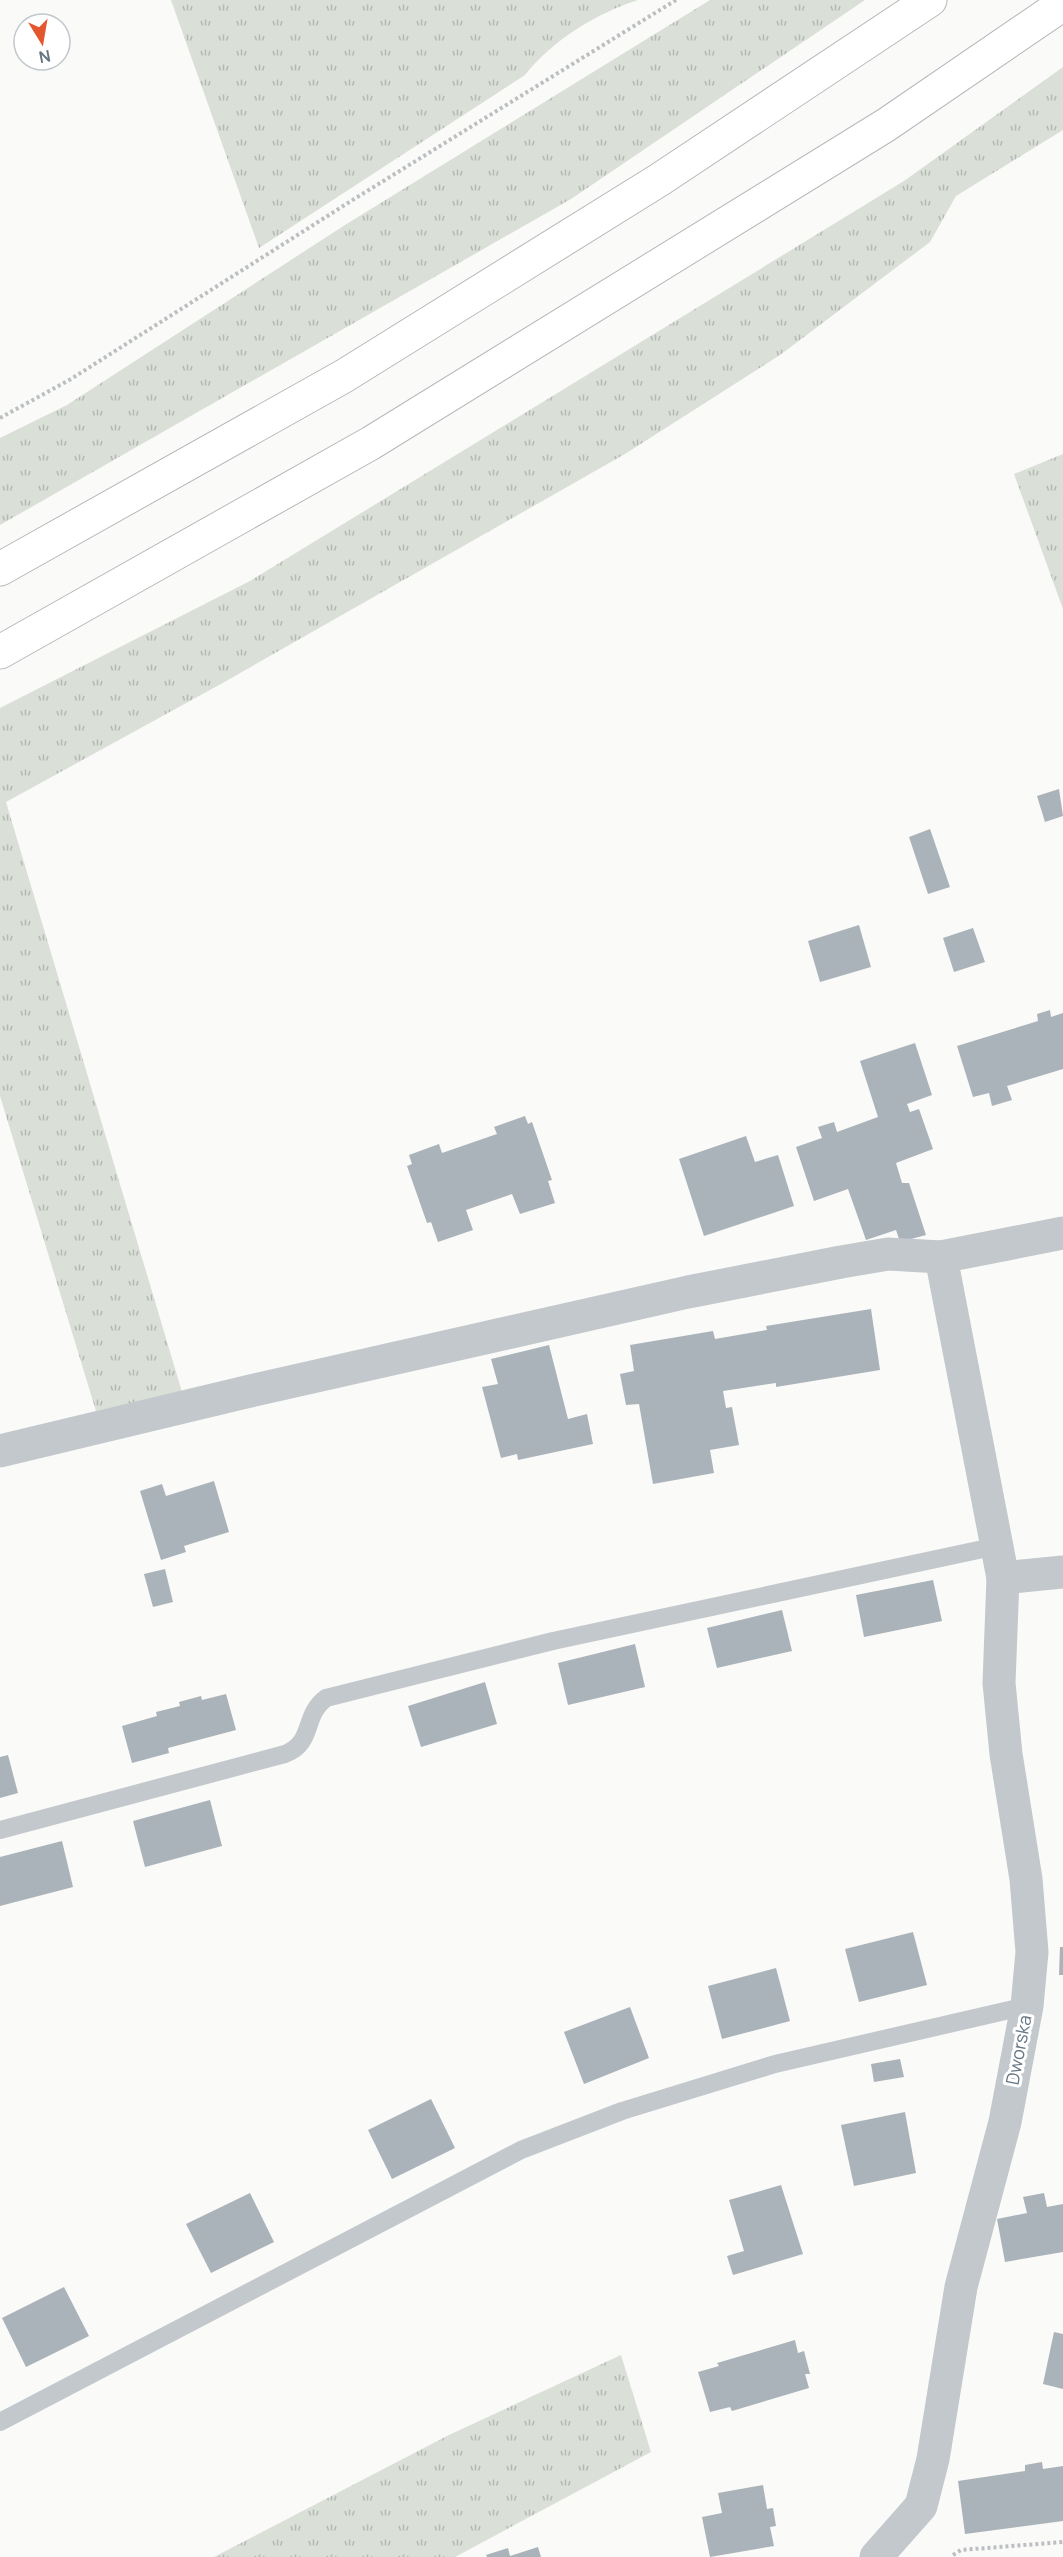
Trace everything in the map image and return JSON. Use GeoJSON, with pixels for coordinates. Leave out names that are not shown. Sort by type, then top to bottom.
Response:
{"type":"FeatureCollection","features":[{"type":"Feature","properties":{"kind":"highway"},"geometry":{"type":"LineString","coordinates":[[0,569],[344,376],[659,180],[930,0]]}},
{"type":"Feature","properties":{"kind":"highway"},"geometry":{"type":"LineString","coordinates":[[0,652],[381,437],[886,125],[1063,4]]}},
{"type":"Feature","properties":{"kind":"street"},"geometry":{"type":"LineString","coordinates":[[0,1451],[246,1392],[688,1292],[888,1254],[940,1257],[1063,1233]]}},
{"type":"Feature","properties":{"kind":"street","name":"Dworska"},"geometry":{"type":"LineString","coordinates":[[876,2557],[921,2506],[933,2458],[961,2288],[1005,2122],[1027,2006],[1031,1942],[1026,1879],[1006,1754],[999,1683],[1003,1578],[940,1257]]}},
{"type":"Feature","properties":{"kind":"street"},"geometry":{"type":"LineString","coordinates":[[1003,1578],[1063,1572]]}},
{"type":"Feature","properties":{"kind":"lane"},"geometry":{"type":"LineString","coordinates":[[0,1830],[285,1754],[297,1749],[304,1741],[310,1714],[316,1705],[326,1698],[554,1641],[997,1546]]}},
{"type":"Feature","properties":{"kind":"lane"},"geometry":{"type":"LineString","coordinates":[[0,2422],[521,2150],[622,2111],[775,2064],[1027,2006]]}},
{"type":"Feature","properties":{"kind":"path"},"geometry":{"type":"LineString","coordinates":[[0,418],[71,379],[361,195],[676,0]]}},
{"type":"Feature","properties":{"kind":"path"},"geometry":{"type":"LineString","coordinates":[[953,2555],[961,2550],[1063,2542]]}},
{"type":"Feature","properties":{"kind":"green space"},"geometry":{"type":"Polygon","coordinates":[[[171,0],[638,0],[606,13],[576,30],[548,50],[525,75],[259,248],[171,0]]]}},
{"type":"Feature","properties":{"kind":"green space"},"geometry":{"type":"Polygon","coordinates":[[[710,0],[865,0],[571,199],[0,525],[0,438],[67,405],[345,225],[710,0]]]}},
{"type":"Feature","properties":{"kind":"green space"},"geometry":{"type":"Polygon","coordinates":[[[1063,67],[1063,130],[956,196],[930,242],[780,355],[625,454],[219,685],[6,802],[182,1392],[96,1411],[0,1096],[0,708],[250,581],[904,181],[1063,67]]]}},
{"type":"Feature","properties":{"kind":"green space"},"geometry":{"type":"Polygon","coordinates":[[[1063,454],[1063,609],[1014,474],[1063,454]]]}},
{"type":"Feature","properties":{"kind":"green space"},"geometry":{"type":"Polygon","coordinates":[[[621,2355],[651,2452],[455,2557],[214,2557],[449,2435],[621,2355]]]}},
{"type":"Feature","properties":{"kind":"building"},"geometry":{"type":"Polygon","coordinates":[[[1059,789],[1063,816],[1045,822],[1037,796],[1059,789]]]}},
{"type":"Feature","properties":{"kind":"building"},"geometry":{"type":"Polygon","coordinates":[[[930,829],[950,887],[928,894],[909,837],[930,829]]]}},
{"type":"Feature","properties":{"kind":"building"},"geometry":{"type":"Polygon","coordinates":[[[859,925],[871,967],[820,982],[808,941],[859,925]]]}},
{"type":"Feature","properties":{"kind":"building"},"geometry":{"type":"Polygon","coordinates":[[[973,928],[985,962],[954,972],[943,938],[973,928]]]}},
{"type":"Feature","properties":{"kind":"building"},"geometry":{"type":"Polygon","coordinates":[[[1050,1010],[1051,1017],[1063,1013],[1063,1069],[1007,1086],[1012,1100],[992,1106],[989,1093],[973,1097],[957,1046],[1038,1021],[1037,1014],[1050,1010]]]}},
{"type":"Feature","properties":{"kind":"building"},"geometry":{"type":"Polygon","coordinates":[[[915,1043],[932,1095],[907,1104],[910,1112],[919,1109],[933,1149],[896,1163],[902,1183],[909,1183],[926,1235],[900,1242],[896,1230],[866,1240],[848,1189],[814,1201],[796,1147],[822,1138],[818,1127],[834,1122],[837,1132],[878,1117],[860,1061],[915,1043]]]}},
{"type":"Feature","properties":{"kind":"building"},"geometry":{"type":"Polygon","coordinates":[[[525,1116],[528,1124],[532,1122],[552,1180],[548,1181],[555,1203],[520,1214],[512,1194],[466,1210],[473,1230],[438,1242],[431,1222],[427,1223],[407,1166],[412,1164],[409,1155],[439,1144],[442,1153],[497,1134],[494,1127],[525,1116]]]}},
{"type":"Feature","properties":{"kind":"building"},"geometry":{"type":"Polygon","coordinates":[[[746,1136],[755,1162],[778,1155],[794,1206],[704,1236],[679,1159],[746,1136]]]}},
{"type":"Feature","properties":{"kind":"building"},"geometry":{"type":"Polygon","coordinates":[[[871,1309],[880,1370],[776,1387],[776,1383],[723,1391],[726,1408],[732,1407],[739,1445],[710,1450],[714,1473],[653,1484],[639,1404],[626,1405],[620,1374],[634,1371],[630,1345],[713,1331],[715,1339],[767,1330],[766,1326],[871,1309]]]}},
{"type":"Feature","properties":{"kind":"building"},"geometry":{"type":"Polygon","coordinates":[[[549,1345],[568,1419],[587,1414],[593,1444],[518,1460],[517,1454],[501,1458],[482,1387],[498,1384],[491,1359],[549,1345]]]}},
{"type":"Feature","properties":{"kind":"building"},"geometry":{"type":"Polygon","coordinates":[[[214,1481],[229,1532],[184,1546],[186,1552],[161,1560],[140,1491],[162,1484],[166,1496],[214,1481]]]}},
{"type":"Feature","properties":{"kind":"building"},"geometry":{"type":"Polygon","coordinates":[[[165,1569],[173,1602],[153,1607],[144,1574],[165,1569]]]}},
{"type":"Feature","properties":{"kind":"building"},"geometry":{"type":"Polygon","coordinates":[[[933,1580],[942,1621],[864,1637],[856,1595],[933,1580]]]}},
{"type":"Feature","properties":{"kind":"building"},"geometry":{"type":"Polygon","coordinates":[[[782,1610],[792,1651],[717,1668],[707,1628],[782,1610]]]}},
{"type":"Feature","properties":{"kind":"building"},"geometry":{"type":"Polygon","coordinates":[[[635,1644],[645,1687],[568,1705],[558,1663],[635,1644]]]}},
{"type":"Feature","properties":{"kind":"building"},"geometry":{"type":"Polygon","coordinates":[[[485,1682],[497,1724],[421,1747],[408,1706],[485,1682]]]}},
{"type":"Feature","properties":{"kind":"building"},"geometry":{"type":"Polygon","coordinates":[[[226,1694],[236,1730],[168,1748],[169,1753],[132,1763],[122,1726],[157,1716],[156,1712],[180,1706],[179,1702],[201,1696],[202,1700],[226,1694]]]}},
{"type":"Feature","properties":{"kind":"building"},"geometry":{"type":"Polygon","coordinates":[[[8,1755],[18,1793],[0,1798],[0,1757],[8,1755]]]}},
{"type":"Feature","properties":{"kind":"building"},"geometry":{"type":"Polygon","coordinates":[[[210,1800],[222,1846],[145,1867],[133,1821],[210,1800]]]}},
{"type":"Feature","properties":{"kind":"building"},"geometry":{"type":"Polygon","coordinates":[[[62,1841],[73,1887],[0,1906],[0,1857],[62,1841]]]}},
{"type":"Feature","properties":{"kind":"building"},"geometry":{"type":"Polygon","coordinates":[[[913,1932],[927,1985],[859,2002],[845,1949],[913,1932]]]}},
{"type":"Feature","properties":{"kind":"building"},"geometry":{"type":"Polygon","coordinates":[[[1060,1947],[1063,1947],[1063,1975],[1059,1975],[1060,1947]]]}},
{"type":"Feature","properties":{"kind":"building"},"geometry":{"type":"Polygon","coordinates":[[[776,1968],[790,2021],[722,2039],[708,1986],[776,1968]]]}},
{"type":"Feature","properties":{"kind":"building"},"geometry":{"type":"Polygon","coordinates":[[[630,2007],[649,2058],[584,2084],[564,2032],[630,2007]]]}},
{"type":"Feature","properties":{"kind":"building"},"geometry":{"type":"Polygon","coordinates":[[[900,2059],[904,2077],[874,2082],[871,2064],[900,2059]]]}},
{"type":"Feature","properties":{"kind":"building"},"geometry":{"type":"Polygon","coordinates":[[[431,2099],[455,2148],[392,2179],[368,2130],[431,2099]]]}},
{"type":"Feature","properties":{"kind":"building"},"geometry":{"type":"Polygon","coordinates":[[[905,2112],[916,2173],[854,2186],[841,2125],[905,2112]]]}},
{"type":"Feature","properties":{"kind":"building"},"geometry":{"type":"Polygon","coordinates":[[[781,2185],[803,2254],[733,2275],[727,2256],[744,2251],[729,2200],[781,2185]]]}},
{"type":"Feature","properties":{"kind":"building"},"geometry":{"type":"Polygon","coordinates":[[[250,2193],[274,2242],[211,2273],[186,2224],[250,2193]]]}},
{"type":"Feature","properties":{"kind":"building"},"geometry":{"type":"Polygon","coordinates":[[[1044,2193],[1047,2207],[1063,2204],[1063,2252],[1005,2262],[997,2219],[1027,2213],[1023,2197],[1044,2193]]]}},
{"type":"Feature","properties":{"kind":"building"},"geometry":{"type":"Polygon","coordinates":[[[64,2287],[89,2336],[26,2367],[2,2318],[64,2287]]]}},
{"type":"Feature","properties":{"kind":"building"},"geometry":{"type":"Polygon","coordinates":[[[1054,2332],[1063,2334],[1063,2389],[1043,2384],[1054,2332]]]}},
{"type":"Feature","properties":{"kind":"building"},"geometry":{"type":"Polygon","coordinates":[[[795,2340],[798,2353],[804,2351],[810,2374],[805,2374],[809,2388],[732,2411],[730,2407],[710,2412],[698,2372],[719,2366],[717,2363],[795,2340]]]}},
{"type":"Feature","properties":{"kind":"building"},"geometry":{"type":"Polygon","coordinates":[[[1042,2462],[1043,2469],[1063,2466],[1063,2521],[965,2534],[958,2481],[1025,2471],[1025,2465],[1042,2462]]]}},
{"type":"Feature","properties":{"kind":"building"},"geometry":{"type":"Polygon","coordinates":[[[763,2485],[767,2509],[773,2508],[776,2526],[770,2527],[774,2546],[710,2557],[702,2517],[722,2513],[718,2493],[763,2485]]]}},
{"type":"Feature","properties":{"kind":"building"},"geometry":{"type":"Polygon","coordinates":[[[538,2547],[541,2557],[487,2557],[486,2555],[508,2548],[510,2556],[538,2547]]]}}]}
